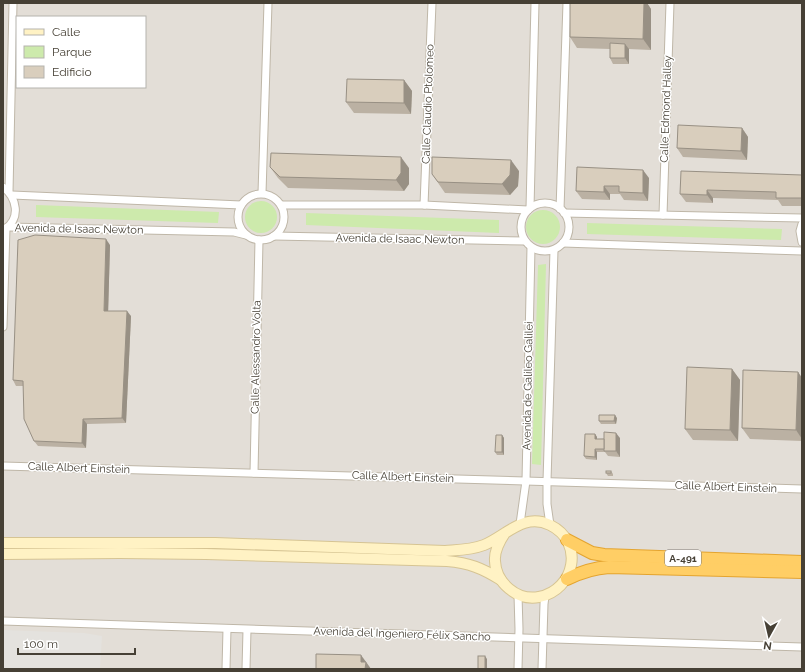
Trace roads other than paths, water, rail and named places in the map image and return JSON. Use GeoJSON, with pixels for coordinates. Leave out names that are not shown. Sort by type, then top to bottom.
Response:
{"type":"FeatureCollection","features":[{"type":"Feature","properties":{"kind":"highway","name":"A-491"},"geometry":{"type":"LineString","coordinates":[[567,540],[592,553],[604,555],[802,562]]}},
{"type":"Feature","properties":{"kind":"highway","name":"A-491"},"geometry":{"type":"LineString","coordinates":[[567,579],[580,572],[594,568],[609,567],[802,572]]}},
{"type":"Feature","properties":{"kind":"main road","name":"A-491"},"geometry":{"type":"LineString","coordinates":[[3,543],[215,543],[445,551],[466,549],[483,545],[512,528],[530,521],[550,525],[560,532],[567,540]]}},
{"type":"Feature","properties":{"kind":"main road"},"geometry":{"type":"LineString","coordinates":[[505,533],[499,542],[495,561],[501,580],[511,591],[518,594],[536,598],[546,596]]}},
{"type":"Feature","properties":{"kind":"main road"},"geometry":{"type":"LineString","coordinates":[[567,540],[571,550],[572,560],[567,579]]}},
{"type":"Feature","properties":{"kind":"main road"},"geometry":{"type":"LineString","coordinates":[[3,554],[206,554],[447,561],[475,566],[501,580]]}},
{"type":"Feature","properties":{"kind":"main road","name":"A-491"},"geometry":{"type":"LineString","coordinates":[[546,596],[558,589],[567,579]]}},
{"type":"Feature","properties":{"kind":"street"},"geometry":{"type":"LineString","coordinates":[[3,327],[6,228],[13,220],[16,212],[15,203],[8,191],[13,3]]}},
{"type":"Feature","properties":{"kind":"street"},"geometry":{"type":"LineString","coordinates":[[262,193],[268,3]]}},
{"type":"Feature","properties":{"kind":"street","name":"Calle Claudio Ptolomeo"},"geometry":{"type":"LineString","coordinates":[[424,206],[432,3]]}},
{"type":"Feature","properties":{"kind":"street"},"geometry":{"type":"LineString","coordinates":[[281,204],[529,209],[537,205],[553,205],[562,211],[568,220],[569,228],[563,243],[554,250],[538,250],[525,242],[521,229],[521,222],[529,209],[535,3]]}},
{"type":"Feature","properties":{"kind":"street"},"geometry":{"type":"LineString","coordinates":[[562,211],[567,3]]}},
{"type":"Feature","properties":{"kind":"street","name":"Calle Edmond Halley"},"geometry":{"type":"LineString","coordinates":[[663,216],[670,3]]}},
{"type":"Feature","properties":{"kind":"street"},"geometry":{"type":"LineString","coordinates":[[8,191],[241,205]]}},
{"type":"Feature","properties":{"kind":"street"},"geometry":{"type":"LineString","coordinates":[[262,193],[273,197],[281,204],[284,213],[284,222],[281,230],[274,236],[267,240],[258,240],[246,235],[240,228],[238,212],[241,205],[250,196],[262,193]]}},
{"type":"Feature","properties":{"kind":"street"},"geometry":{"type":"LineString","coordinates":[[562,211],[663,216],[802,218]]}},
{"type":"Feature","properties":{"kind":"street"},"geometry":{"type":"LineString","coordinates":[[802,224],[800,232],[802,242]]}},
{"type":"Feature","properties":{"kind":"street","name":"Avenida de Isaac Newton"},"geometry":{"type":"LineString","coordinates":[[6,228],[234,232],[246,235]]}},
{"type":"Feature","properties":{"kind":"street","name":"Avenida de Isaac Newton"},"geometry":{"type":"LineString","coordinates":[[274,236],[525,242]]}},
{"type":"Feature","properties":{"kind":"street","name":"Calle Alessandro Volta"},"geometry":{"type":"LineString","coordinates":[[254,473],[258,240]]}},
{"type":"Feature","properties":{"kind":"street"},"geometry":{"type":"LineString","coordinates":[[563,243],[802,251]]}},
{"type":"Feature","properties":{"kind":"street","name":"Avenida de Galileo Galilei"},"geometry":{"type":"LineString","coordinates":[[520,524],[526,481],[531,247]]}},
{"type":"Feature","properties":{"kind":"street","name":"Avenida de Galileo Galilei"},"geometry":{"type":"LineString","coordinates":[[550,525],[547,504],[547,481],[554,250]]}},
{"type":"Feature","properties":{"kind":"street","name":"Calle Albert Einstein"},"geometry":{"type":"LineString","coordinates":[[3,466],[802,489]]}},
{"type":"Feature","properties":{"kind":"street"},"geometry":{"type":"LineString","coordinates":[[518,594],[518,669]]}},
{"type":"Feature","properties":{"kind":"street"},"geometry":{"type":"LineString","coordinates":[[542,669],[544,604],[546,596]]}},
{"type":"Feature","properties":{"kind":"street","name":"Avenida del Ingeniero Félix Sancho"},"geometry":{"type":"LineString","coordinates":[[3,621],[802,647]]}},
{"type":"Feature","properties":{"kind":"street"},"geometry":{"type":"LineString","coordinates":[[226,669],[227,629]]}},
{"type":"Feature","properties":{"kind":"street"},"geometry":{"type":"LineString","coordinates":[[246,669],[247,630]]}}]}
